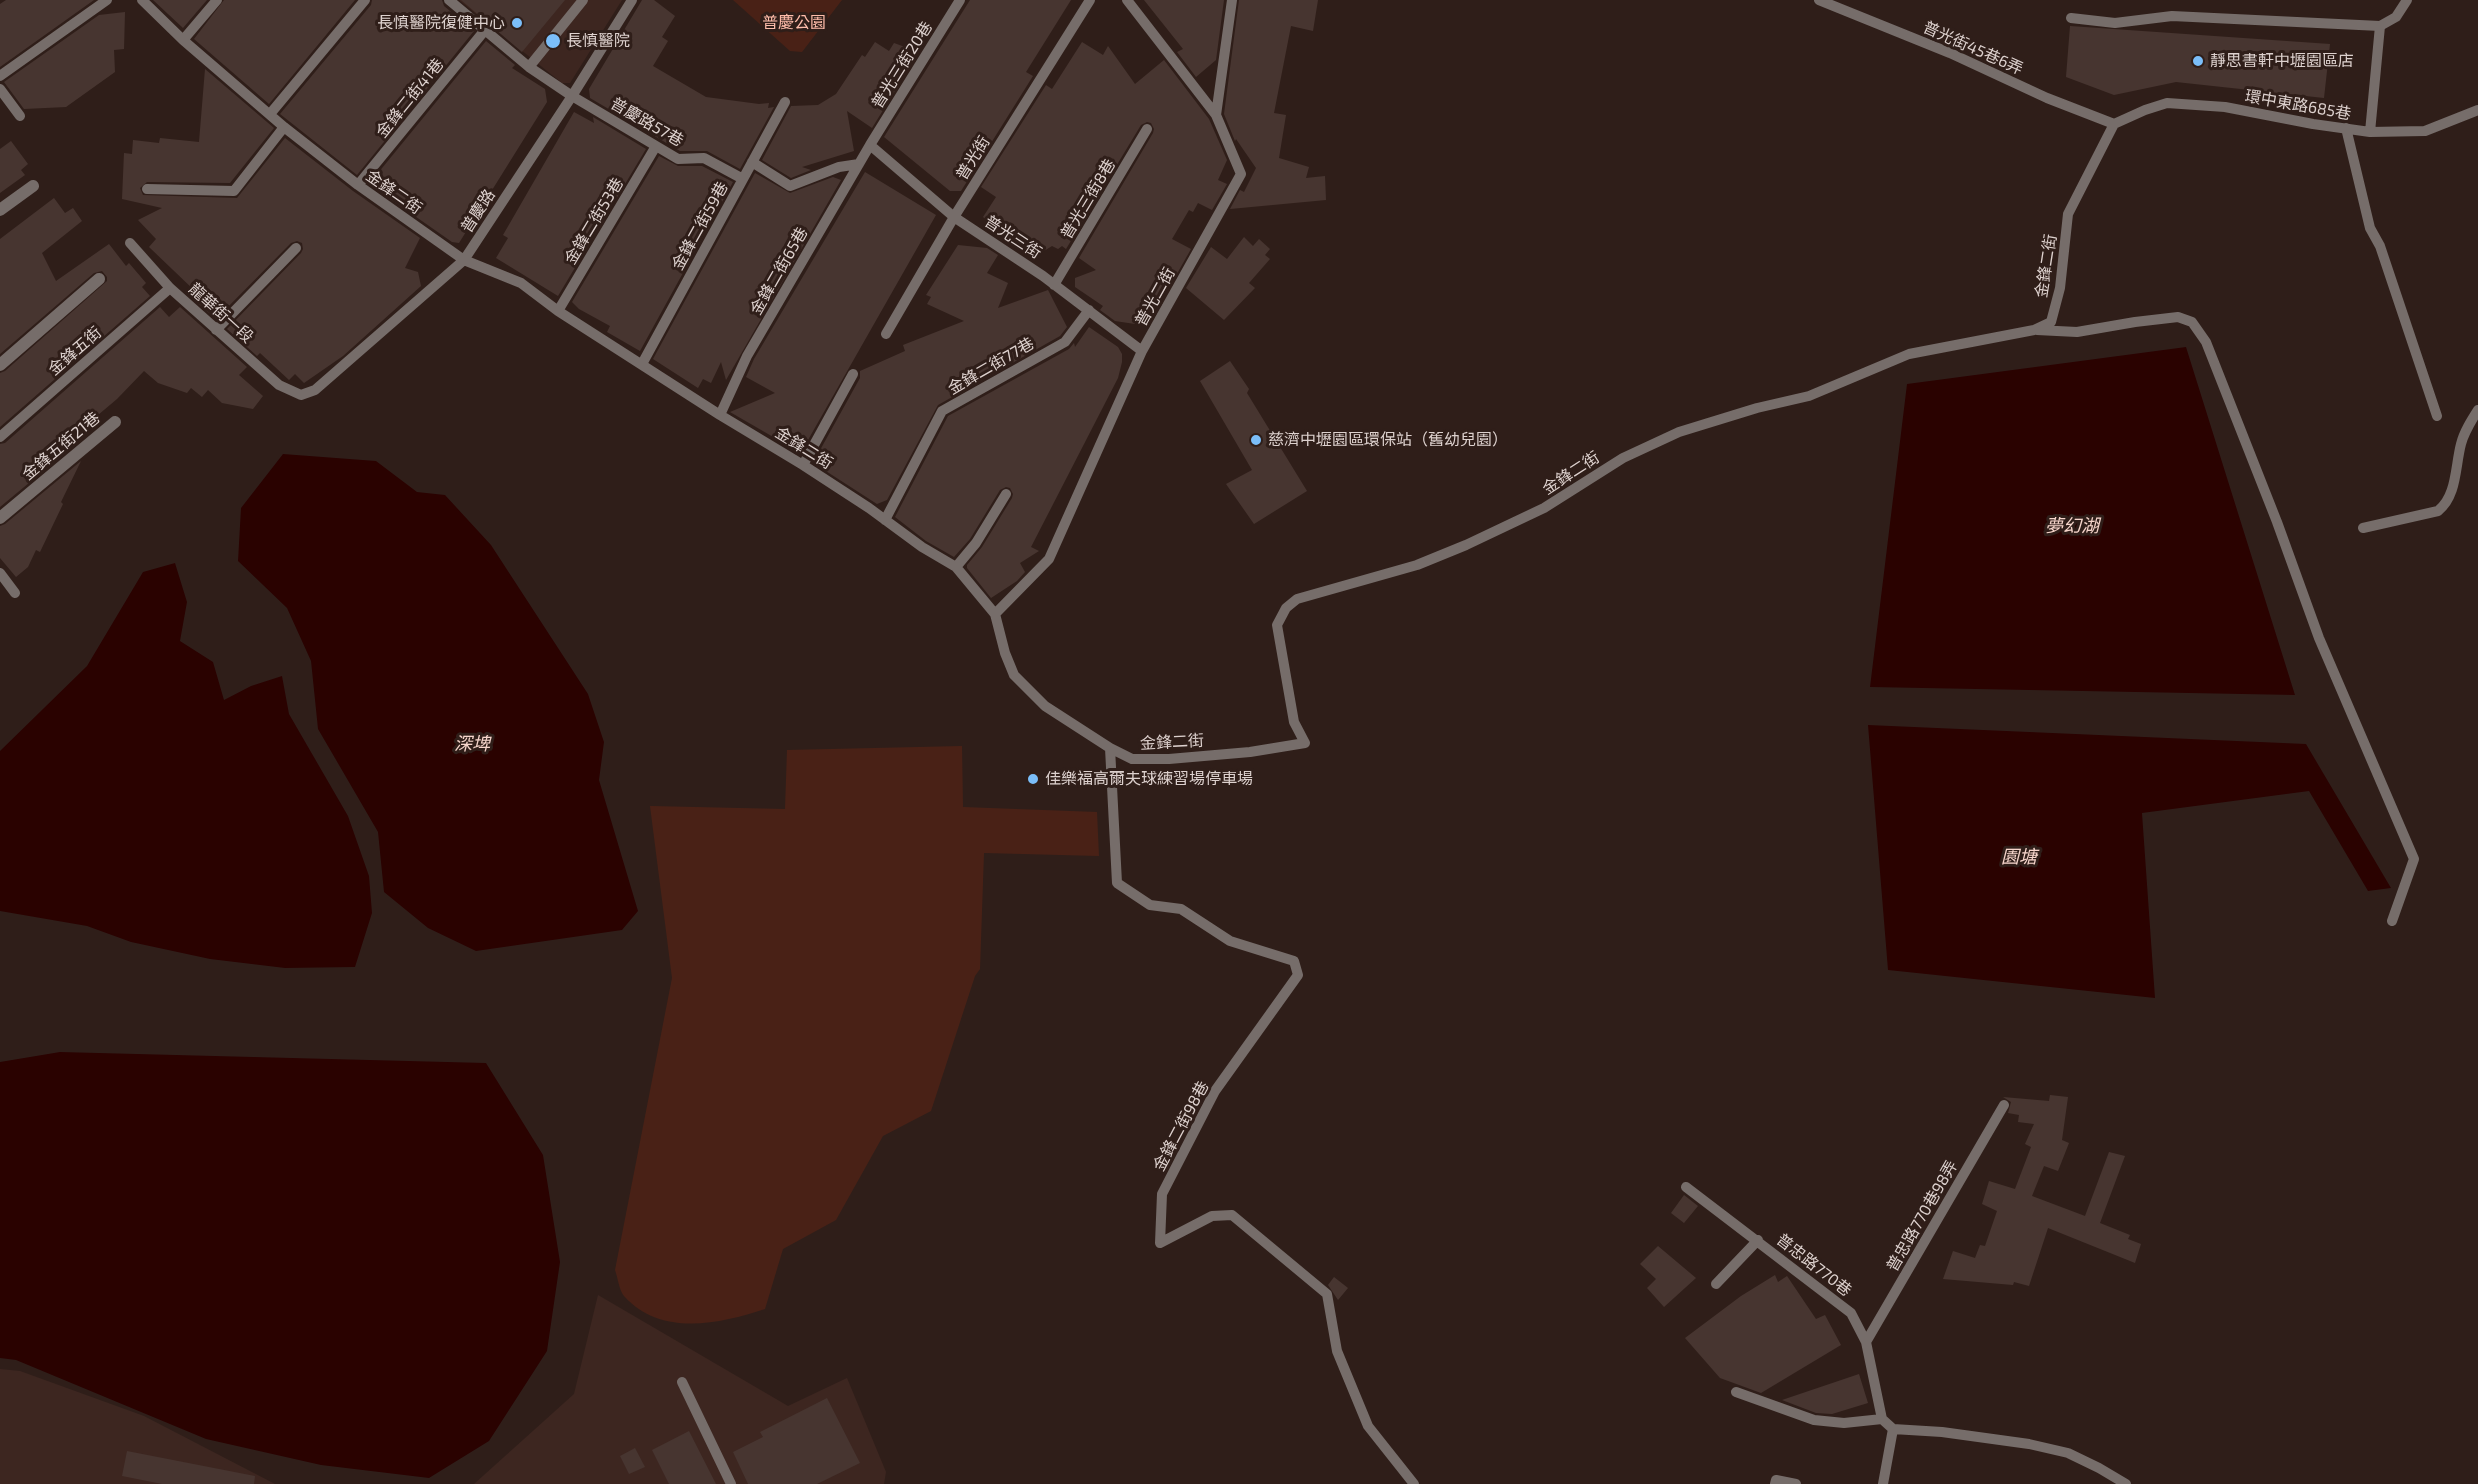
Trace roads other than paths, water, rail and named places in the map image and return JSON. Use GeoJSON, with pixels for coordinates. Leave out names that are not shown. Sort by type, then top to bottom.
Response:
{"type":"FeatureCollection","features":[{"type":"Feature","properties":{"kind":"street"},"geometry":{"type":"LineString","coordinates":[[0,210],[33,186]]}},
{"type":"Feature","properties":{"kind":"street"},"geometry":{"type":"LineString","coordinates":[[0,365],[99,279]]}},
{"type":"Feature","properties":{"kind":"street","name":"金鋒五街21巷"},"geometry":{"type":"LineString","coordinates":[[0,518],[115,422]]}},
{"type":"Feature","properties":{"kind":"lane"},"geometry":{"type":"LineString","coordinates":[[0,76],[107,0]]}},
{"type":"Feature","properties":{"kind":"lane","name":"金鋒二街"},"geometry":{"type":"LineString","coordinates":[[142,0],[183,40],[284,127],[358,185],[464,260],[521,283],[558,311],[720,415],[803,465],[956,567],[995,614],[1005,653],[1014,675],[1045,706],[1110,748],[1132,759],[1169,759],[1250,752],[1305,743],[1294,722],[1277,625],[1286,608],[1297,599],[1417,565],[1466,545],[1544,508],[1623,458],[1679,432],[1757,408],[1809,396],[1910,354],[2034,330],[2051,322],[2060,288],[2068,214],[2114,124]]}},
{"type":"Feature","properties":{"kind":"lane"},"geometry":{"type":"LineString","coordinates":[[183,40],[217,0]]}},
{"type":"Feature","properties":{"kind":"lane"},"geometry":{"type":"LineString","coordinates":[[270,114],[365,0]]}},
{"type":"Feature","properties":{"kind":"lane"},"geometry":{"type":"LineString","coordinates":[[449,0],[529,67],[572,96]]}},
{"type":"Feature","properties":{"kind":"lane"},"geometry":{"type":"LineString","coordinates":[[529,67],[583,0]]}},
{"type":"Feature","properties":{"kind":"lane","name":"普慶路"},"geometry":{"type":"LineString","coordinates":[[301,395],[315,390],[464,260],[632,0]]}},
{"type":"Feature","properties":{"kind":"lane","name":"普光三街20巷"},"geometry":{"type":"LineString","coordinates":[[870,145],[960,0]]}},
{"type":"Feature","properties":{"kind":"lane","name":"普光街"},"geometry":{"type":"LineString","coordinates":[[886,334],[954,217],[1090,0]]}},
{"type":"Feature","properties":{"kind":"lane","name":"普光二街"},"geometry":{"type":"LineString","coordinates":[[995,614],[1048,559],[1142,351],[1241,174],[1216,115],[1127,0]]}},
{"type":"Feature","properties":{"kind":"lane"},"geometry":{"type":"LineString","coordinates":[[1216,115],[1233,0]]}},
{"type":"Feature","properties":{"kind":"lane","name":"普光街45巷6弄"},"geometry":{"type":"LineString","coordinates":[[1819,0],[1950,53],[2047,98],[2114,124]]}},
{"type":"Feature","properties":{"kind":"lane"},"geometry":{"type":"LineString","coordinates":[[2071,18],[2115,22],[2172,16],[2380,26],[2396,17],[2407,0]]}},
{"type":"Feature","properties":{"kind":"lane"},"geometry":{"type":"LineString","coordinates":[[2370,132],[2380,26]]}},
{"type":"Feature","properties":{"kind":"lane","name":"金鋒二街41巷"},"geometry":{"type":"LineString","coordinates":[[358,185],[485,30]]}},
{"type":"Feature","properties":{"kind":"lane"},"geometry":{"type":"LineString","coordinates":[[0,89],[20,116]]}},
{"type":"Feature","properties":{"kind":"lane","name":"普慶路57巷"},"geometry":{"type":"LineString","coordinates":[[572,96],[678,159],[704,158],[743,178]]}},
{"type":"Feature","properties":{"kind":"lane","name":"金鋒二街59巷"},"geometry":{"type":"LineString","coordinates":[[642,364],[785,102]]}},
{"type":"Feature","properties":{"kind":"lane","name":"環中東路685巷"},"geometry":{"type":"LineString","coordinates":[[2114,124],[2167,103],[2225,107],[2313,124],[2370,132],[2425,131],[2478,112]]}},
{"type":"Feature","properties":{"kind":"lane"},"geometry":{"type":"LineString","coordinates":[[147,189],[234,191],[284,127]]}},
{"type":"Feature","properties":{"kind":"lane"},"geometry":{"type":"LineString","coordinates":[[2346,128],[2370,228],[2380,246],[2437,416]]}},
{"type":"Feature","properties":{"kind":"lane","name":"普光三街8巷"},"geometry":{"type":"LineString","coordinates":[[1054,285],[1147,129]]}},
{"type":"Feature","properties":{"kind":"lane","name":"金鋒二街65巷"},"geometry":{"type":"LineString","coordinates":[[720,415],[747,356],[870,145]]}},
{"type":"Feature","properties":{"kind":"lane","name":"普光三街"},"geometry":{"type":"LineString","coordinates":[[870,145],[954,217],[1054,285],[1142,351]]}},
{"type":"Feature","properties":{"kind":"lane","name":"金鋒二街53巷"},"geometry":{"type":"LineString","coordinates":[[558,311],[656,146]]}},
{"type":"Feature","properties":{"kind":"lane"},"geometry":{"type":"LineString","coordinates":[[752,162],[790,186],[839,167],[859,164]]}},
{"type":"Feature","properties":{"kind":"lane","name":"龍華街一段"},"geometry":{"type":"LineString","coordinates":[[130,243],[170,288],[216,330],[279,385],[301,395]]}},
{"type":"Feature","properties":{"kind":"lane"},"geometry":{"type":"LineString","coordinates":[[216,330],[296,248]]}},
{"type":"Feature","properties":{"kind":"lane","name":"金鋒五街"},"geometry":{"type":"LineString","coordinates":[[0,437],[170,288]]}},
{"type":"Feature","properties":{"kind":"lane","name":"金鋒二街77巷"},"geometry":{"type":"LineString","coordinates":[[885,520],[942,411],[1065,342],[1089,310]]}},
{"type":"Feature","properties":{"kind":"lane"},"geometry":{"type":"LineString","coordinates":[[2034,330],[2077,332],[2178,317],[2192,322],[2206,342],[2277,522],[2319,639],[2414,859],[2392,921]]}},
{"type":"Feature","properties":{"kind":"lane"},"geometry":{"type":"LineString","coordinates":[[803,465],[853,374]]}},
{"type":"Feature","properties":{"kind":"lane"},"geometry":{"type":"LineString","coordinates":[[2363,528],[2438,511],[2446,504],[2462,442],[2468,425],[2478,410]]}},
{"type":"Feature","properties":{"kind":"lane"},"geometry":{"type":"LineString","coordinates":[[956,567],[976,543],[1006,494]]}},
{"type":"Feature","properties":{"kind":"lane"},"geometry":{"type":"LineString","coordinates":[[0,573],[15,593]]}},
{"type":"Feature","properties":{"kind":"lane","name":"金鋒二街98巷"},"geometry":{"type":"LineString","coordinates":[[1110,748],[1117,883],[1150,905],[1181,909],[1230,941],[1294,961],[1298,975],[1215,1091],[1162,1194],[1160,1243],[1212,1216],[1232,1215],[1328,1293],[1337,1351],[1368,1426],[1414,1484]]}},
{"type":"Feature","properties":{"kind":"lane","name":"普忠路770巷98弄"},"geometry":{"type":"LineString","coordinates":[[1866,1342],[2004,1105]]}},
{"type":"Feature","properties":{"kind":"lane","name":"普忠路770巷"},"geometry":{"type":"LineString","coordinates":[[1686,1187],[1851,1313],[1866,1342],[1882,1419]]}},
{"type":"Feature","properties":{"kind":"lane"},"geometry":{"type":"LineString","coordinates":[[1716,1284],[1758,1240]]}},
{"type":"Feature","properties":{"kind":"lane"},"geometry":{"type":"LineString","coordinates":[[682,1382],[731,1484]]}},
{"type":"Feature","properties":{"kind":"lane"},"geometry":{"type":"LineString","coordinates":[[1736,1392],[1814,1420],[1844,1423],[1882,1419],[1893,1429],[1941,1432],[2029,1444],[2068,1453],[2126,1484]]}},
{"type":"Feature","properties":{"kind":"lane"},"geometry":{"type":"LineString","coordinates":[[1883,1484],[1893,1429]]}},
{"type":"Feature","properties":{"kind":"lane"},"geometry":{"type":"LineString","coordinates":[[1775,1484],[1776,1480],[1796,1484]]}},
{"type":"Feature","properties":{"kind":"water","name":"夢幻湖"},"geometry":{"type":"Polygon","coordinates":[[[2186,347],[2295,695],[1870,687],[1907,384],[2186,347]]]}},
{"type":"Feature","properties":{"kind":"water","name":"深埤"},"geometry":{"type":"Polygon","coordinates":[[[283,454],[376,461],[417,492],[445,495],[491,545],[588,694],[604,742],[599,780],[638,911],[622,930],[476,951],[428,928],[384,892],[378,832],[318,729],[311,661],[287,608],[238,561],[241,508],[283,454]]]}},
{"type":"Feature","properties":{"kind":"water"},"geometry":{"type":"Polygon","coordinates":[[[175,563],[187,602],[180,641],[213,662],[224,700],[251,686],[282,676],[289,714],[348,816],[369,876],[372,913],[355,967],[285,968],[210,959],[131,942],[87,926],[0,911],[0,751],[87,666],[143,572],[175,563]]]}},
{"type":"Feature","properties":{"kind":"water","name":"園塘"},"geometry":{"type":"Polygon","coordinates":[[[1868,725],[2306,744],[2391,888],[2368,891],[2309,791],[2142,813],[2155,998],[1888,970],[1868,725]]]}},
{"type":"Feature","properties":{"kind":"water"},"geometry":{"type":"Polygon","coordinates":[[[60,1052],[486,1063],[543,1155],[560,1262],[547,1351],[489,1441],[429,1478],[321,1465],[206,1439],[16,1360],[0,1358],[0,1062],[60,1052]]]}},
{"type":"Feature","properties":{"kind":"place","name":"長慎醫院復健中心"},"geometry":{"type":"Point","coordinates":[517,23]}},
{"type":"Feature","properties":{"kind":"place","name":"長慎醫院"},"geometry":{"type":"Point","coordinates":[553,41]}},
{"type":"Feature","properties":{"kind":"place","name":"靜思書軒中壢園區店"},"geometry":{"type":"Point","coordinates":[2198,61]}},
{"type":"Feature","properties":{"kind":"place","name":"慈濟中壢園區環保站（舊幼兒園）"},"geometry":{"type":"Point","coordinates":[1256,440]}},
{"type":"Feature","properties":{"kind":"place","name":"佳樂福高爾夫球練習場停車場"},"geometry":{"type":"Point","coordinates":[1033,779]}},
{"type":"Feature","properties":{"kind":"park label","name":"普慶公園"},"geometry":{"type":"Point","coordinates":[794,23]}}]}
